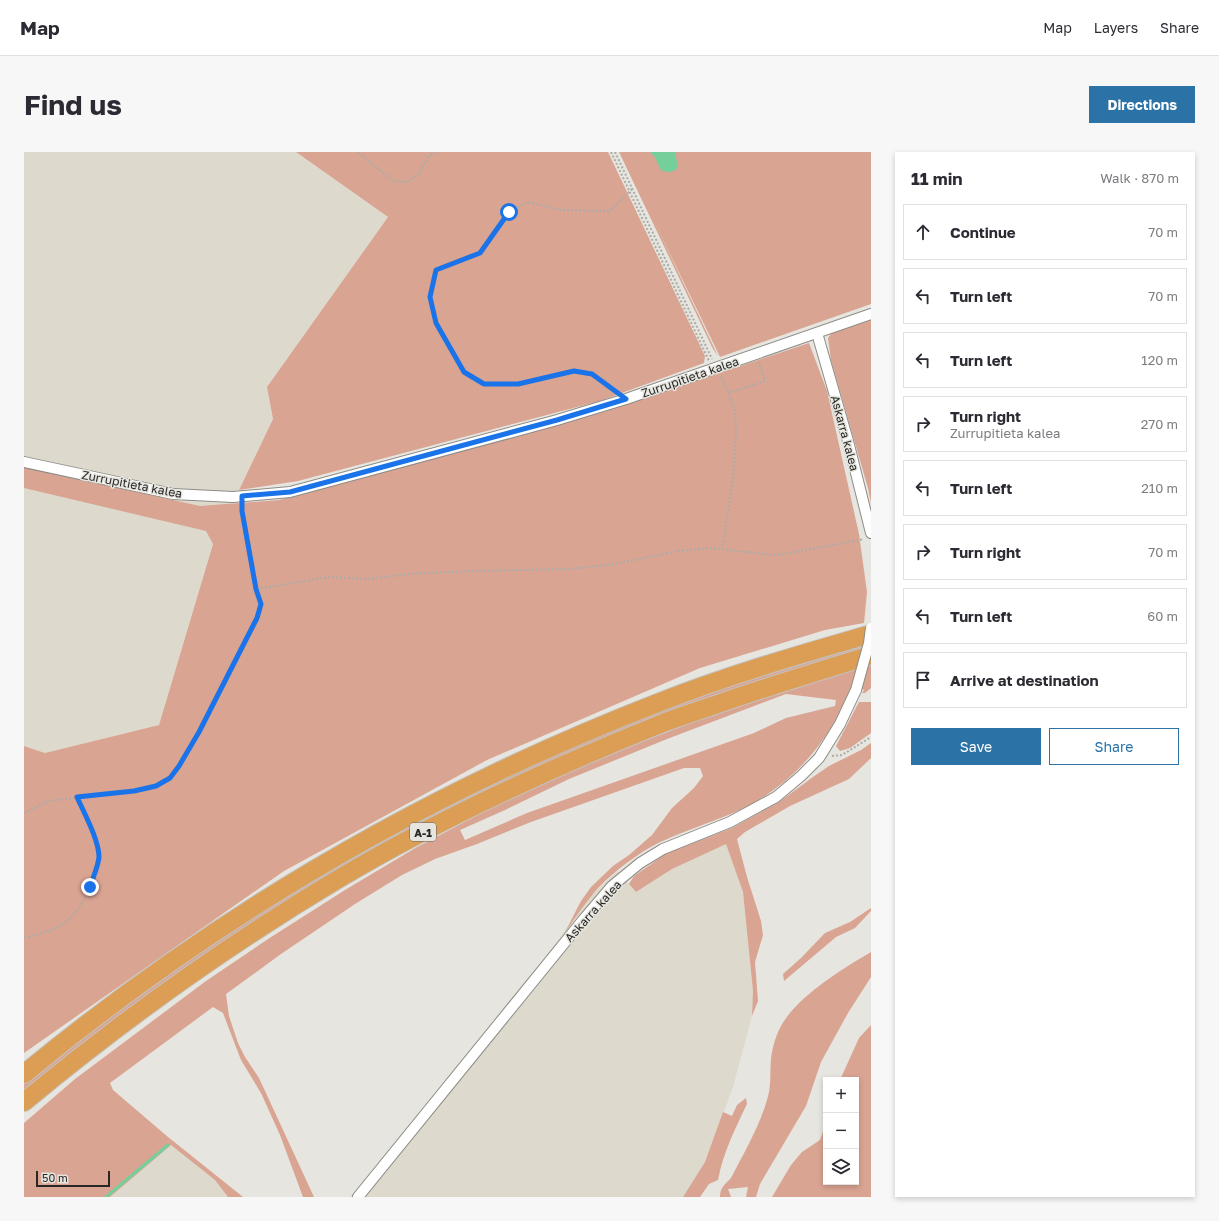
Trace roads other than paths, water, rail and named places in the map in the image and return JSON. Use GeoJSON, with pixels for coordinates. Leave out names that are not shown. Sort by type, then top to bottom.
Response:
{"type":"FeatureCollection","features":[{"type":"Feature","properties":{"kind":"highway","name":"A-1"},"geometry":{"type":"LineString","coordinates":[[24,1074],[142,982],[204,938],[334,856],[412,814],[481,779],[560,743],[657,703],[770,663],[871,634]]}},
{"type":"Feature","properties":{"kind":"highway","name":"A-1"},"geometry":{"type":"LineString","coordinates":[[24,1102],[108,1034],[212,959],[271,920],[342,877],[422,833],[491,798],[564,764],[666,722],[774,684],[871,655]]}},
{"type":"Feature","properties":{"kind":"street","name":"Zurrupitieta kalea"},"geometry":{"type":"LineString","coordinates":[[24,462],[172,494],[233,497],[290,492],[557,420],[626,399],[713,364],[756,354],[871,314]]}},
{"type":"Feature","properties":{"kind":"street","name":"Askarra kalea"},"geometry":{"type":"LineString","coordinates":[[817,333],[848,441],[871,533]]}},
{"type":"Feature","properties":{"kind":"street","name":"Askarra kalea"},"geometry":{"type":"LineString","coordinates":[[358,1197],[612,886],[640,863],[663,849],[730,822],[776,797],[801,776],[819,758],[840,724],[856,690],[869,643],[871,628]]}},
{"type":"Feature","properties":{"kind":"waterway"},"geometry":{"type":"LineString","coordinates":[[106,1197],[168,1145]]}}]}
